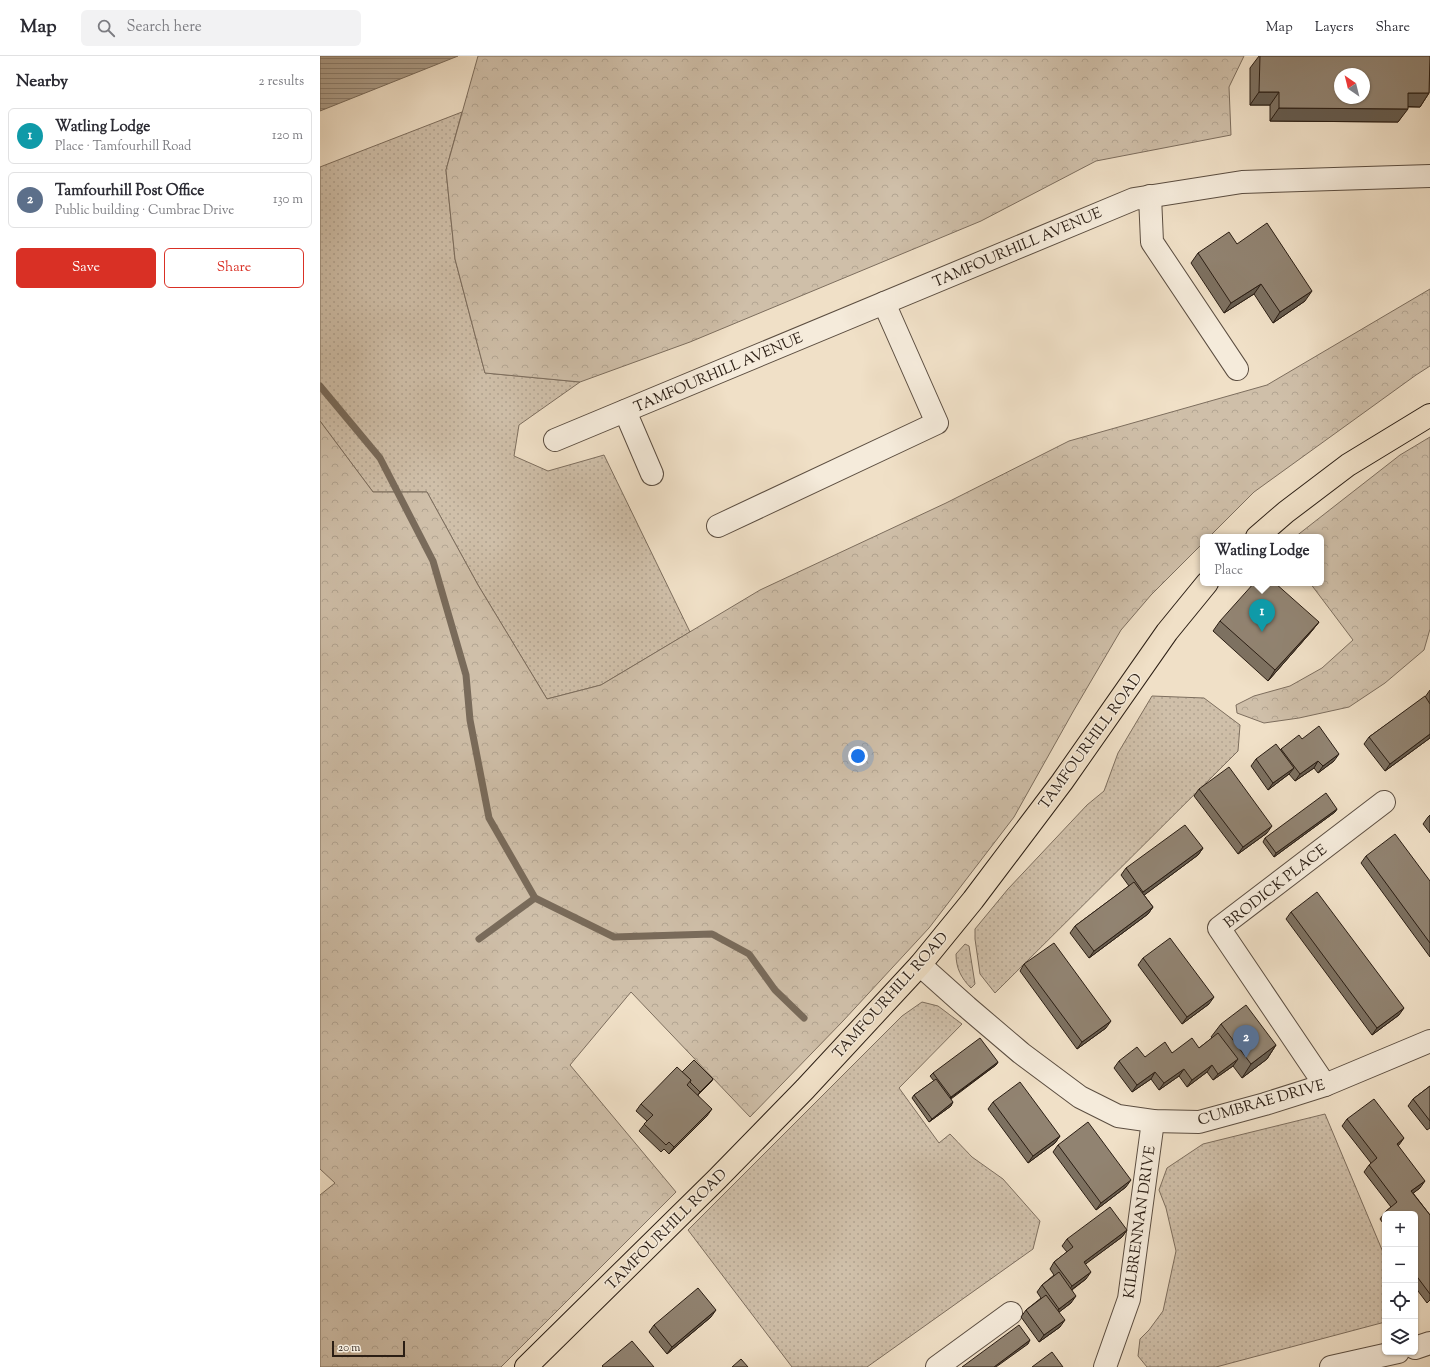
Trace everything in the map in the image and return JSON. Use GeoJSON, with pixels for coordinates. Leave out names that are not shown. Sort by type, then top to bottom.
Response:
{"type":"FeatureCollection","features":[{"type":"Feature","properties":{"kind":"main road"},"geometry":{"type":"LineString","coordinates":[[1260,534],[1286,512],[1348,465],[1430,415]]}},
{"type":"Feature","properties":{"kind":"main road","name":"TAMFOURHILL ROAD"},"geometry":{"type":"LineString","coordinates":[[526,1367],[723,1173],[805,1089],[920,965],[972,900],[1057,788],[1167,632],[1205,586]]}},
{"type":"Feature","properties":{"kind":"street","name":"TAMFOURHILL AVENUE"},"geometry":{"type":"LineString","coordinates":[[555,440],[1134,199],[1242,182],[1430,176]]}},
{"type":"Feature","properties":{"kind":"street"},"geometry":{"type":"LineString","coordinates":[[1150,196],[1152,242],[1237,369]]}},
{"type":"Feature","properties":{"kind":"street"},"geometry":{"type":"LineString","coordinates":[[718,526],[937,422],[884,303]]}},
{"type":"Feature","properties":{"kind":"street","name":"TAMFOURHILL AVENUE"},"geometry":{"type":"LineString","coordinates":[[625,411],[652,474]]}},
{"type":"Feature","properties":{"kind":"street","name":"BRODICK PLACE"},"geometry":{"type":"LineString","coordinates":[[1325,1085],[1219,928],[1384,802]]}},
{"type":"Feature","properties":{"kind":"street","name":"CUMBRAE DRIVE"},"geometry":{"type":"LineString","coordinates":[[920,965],[1021,1053],[1080,1097],[1118,1116],[1153,1121],[1199,1122],[1265,1104],[1325,1085],[1430,1041]]}},
{"type":"Feature","properties":{"kind":"street","name":"KILBRENNAN DRIVE"},"geometry":{"type":"LineString","coordinates":[[1105,1367],[1129,1299],[1153,1121]]}},
{"type":"Feature","properties":{"kind":"street"},"geometry":{"type":"LineString","coordinates":[[937,1367],[1011,1313]]}},
{"type":"Feature","properties":{"kind":"street"},"geometry":{"type":"LineString","coordinates":[[1418,1347],[1430,1344]]}},
{"type":"Feature","properties":{"kind":"street"},"geometry":{"type":"LineString","coordinates":[[1331,1367],[1385,1355]]}},
{"type":"Feature","properties":{"kind":"green space"},"geometry":{"type":"Polygon","coordinates":[[[478,56],[1244,56],[1229,87],[1231,135],[1096,161],[981,221],[690,342],[580,382],[485,373],[455,259],[446,170],[478,56]]]}},
{"type":"Feature","properties":{"kind":"green space"},"geometry":{"type":"Polygon","coordinates":[[[462,112],[446,170],[455,259],[485,373],[580,382],[519,425],[514,456],[548,471],[604,455],[690,632],[601,685],[547,699],[478,585],[427,492],[373,492],[320,421],[320,167],[462,112]]]}},
{"type":"Feature","properties":{"kind":"green space"},"geometry":{"type":"Polygon","coordinates":[[[1430,289],[1430,366],[1254,492],[1212,534],[1200,534],[1200,546],[1151,595],[1121,630],[1014,817],[929,928],[843,1021],[750,1117],[631,992],[570,1065],[676,1192],[501,1367],[320,1367],[320,1195],[335,1183],[320,1169],[320,421],[373,492],[427,492],[478,585],[547,699],[601,685],[760,590],[946,503],[1069,441],[1267,385],[1430,289]]]}},
{"type":"Feature","properties":{"kind":"green space"},"geometry":{"type":"Polygon","coordinates":[[[1430,437],[1430,629],[1424,650],[1385,683],[1349,707],[1299,718],[1264,723],[1237,713],[1236,705],[1254,696],[1290,686],[1322,668],[1353,640],[1312,586],[1324,586],[1324,534],[1299,534],[1400,455],[1430,437]]]}},
{"type":"Feature","properties":{"kind":"green space"},"geometry":{"type":"Polygon","coordinates":[[[1152,696],[1204,698],[1240,725],[1238,751],[995,993],[980,974],[975,929],[1008,889],[1087,805],[1104,791],[1118,753],[1152,696]]]}},
{"type":"Feature","properties":{"kind":"green space"},"geometry":{"type":"Polygon","coordinates":[[[965,944],[969,946],[975,984],[971,988],[964,980],[956,959],[956,954],[965,944]]]}},
{"type":"Feature","properties":{"kind":"green space"},"geometry":{"type":"Polygon","coordinates":[[[922,1002],[938,1006],[962,1024],[899,1088],[939,1143],[950,1134],[972,1157],[1003,1179],[1040,1221],[1033,1249],[867,1367],[792,1367],[688,1230],[902,1016],[922,1002]]]}},
{"type":"Feature","properties":{"kind":"green space"},"geometry":{"type":"Polygon","coordinates":[[[1325,1114],[1382,1250],[1382,1323],[1216,1367],[1147,1367],[1138,1356],[1140,1339],[1149,1330],[1163,1311],[1176,1251],[1166,1208],[1159,1190],[1167,1168],[1203,1144],[1325,1114]]]}},
{"type":"Feature","properties":{"kind":"shaded area"},"geometry":{"type":"Polygon","coordinates":[[[320,56],[458,56],[320,111],[320,56]]]}},
{"type":"Feature","properties":{"kind":"building"},"geometry":{"type":"Polygon","coordinates":[[[1260,56],[1430,56],[1429,93],[1408,93],[1408,109],[1279,108],[1279,92],[1259,92],[1260,56]]]}},
{"type":"Feature","properties":{"kind":"building"},"geometry":{"type":"Polygon","coordinates":[[[1267,223],[1312,291],[1280,312],[1261,284],[1231,303],[1198,253],[1229,232],[1237,244],[1267,223]]]}},
{"type":"Feature","properties":{"kind":"building"},"geometry":{"type":"Polygon","coordinates":[[[1251,586],[1278,586],[1319,622],[1275,670],[1220,621],[1251,586]]]}},
{"type":"Feature","properties":{"kind":"building"},"geometry":{"type":"Polygon","coordinates":[[[1425,696],[1430,704],[1430,734],[1390,764],[1369,737],[1425,696]]]}},
{"type":"Feature","properties":{"kind":"building"},"geometry":{"type":"Polygon","coordinates":[[[1319,726],[1339,754],[1323,766],[1318,761],[1300,774],[1281,749],[1299,735],[1302,739],[1319,726]]]}},
{"type":"Feature","properties":{"kind":"building"},"geometry":{"type":"Polygon","coordinates":[[[1276,744],[1294,768],[1273,783],[1256,759],[1276,744]]]}},
{"type":"Feature","properties":{"kind":"building"},"geometry":{"type":"Polygon","coordinates":[[[1229,767],[1272,826],[1243,847],[1199,789],[1229,767]]]}},
{"type":"Feature","properties":{"kind":"building"},"geometry":{"type":"Polygon","coordinates":[[[1326,793],[1337,809],[1276,853],[1265,838],[1326,793]]]}},
{"type":"Feature","properties":{"kind":"building"},"geometry":{"type":"Polygon","coordinates":[[[1185,825],[1203,848],[1143,892],[1126,868],[1185,825]]]}},
{"type":"Feature","properties":{"kind":"building"},"geometry":{"type":"Polygon","coordinates":[[[1395,834],[1430,881],[1430,943],[1366,856],[1395,834]]]}},
{"type":"Feature","properties":{"kind":"building"},"geometry":{"type":"Polygon","coordinates":[[[1134,882],[1153,907],[1094,951],[1075,926],[1134,882]]]}},
{"type":"Feature","properties":{"kind":"building"},"geometry":{"type":"Polygon","coordinates":[[[1317,892],[1404,1008],[1377,1028],[1291,912],[1317,892]]]}},
{"type":"Feature","properties":{"kind":"building"},"geometry":{"type":"Polygon","coordinates":[[[1170,938],[1214,997],[1187,1017],[1143,958],[1170,938]]]}},
{"type":"Feature","properties":{"kind":"building"},"geometry":{"type":"Polygon","coordinates":[[[1054,943],[1111,1021],[1082,1042],[1024,964],[1054,943]]]}},
{"type":"Feature","properties":{"kind":"building"},"geometry":{"type":"Polygon","coordinates":[[[1246,1005],[1276,1045],[1251,1064],[1221,1024],[1246,1005]]]}},
{"type":"Feature","properties":{"kind":"building"},"geometry":{"type":"Polygon","coordinates":[[[1218,1033],[1238,1059],[1218,1074],[1212,1065],[1192,1080],[1184,1069],[1164,1083],[1155,1072],[1137,1085],[1119,1061],[1137,1047],[1145,1057],[1165,1042],[1172,1053],[1192,1038],[1199,1048],[1218,1033]]]}},
{"type":"Feature","properties":{"kind":"building"},"geometry":{"type":"Polygon","coordinates":[[[980,1038],[998,1062],[951,1097],[933,1073],[980,1038]]]}},
{"type":"Feature","properties":{"kind":"building"},"geometry":{"type":"Polygon","coordinates":[[[694,1060],[713,1079],[700,1092],[690,1082],[691,1080],[682,1072],[694,1060]]]}},
{"type":"Feature","properties":{"kind":"building"},"geometry":{"type":"Polygon","coordinates":[[[677,1067],[691,1080],[687,1085],[712,1109],[674,1147],[669,1142],[666,1145],[644,1124],[653,1115],[641,1104],[677,1067]]]}},
{"type":"Feature","properties":{"kind":"building"},"geometry":{"type":"Polygon","coordinates":[[[936,1079],[953,1102],[932,1119],[914,1095],[936,1079]]]}},
{"type":"Feature","properties":{"kind":"building"},"geometry":{"type":"Polygon","coordinates":[[[1020,1082],[1060,1136],[1033,1156],[993,1102],[1020,1082]]]}},
{"type":"Feature","properties":{"kind":"building"},"geometry":{"type":"Polygon","coordinates":[[[1430,1086],[1430,1121],[1413,1099],[1430,1086]]]}},
{"type":"Feature","properties":{"kind":"building"},"geometry":{"type":"Polygon","coordinates":[[[1374,1099],[1404,1138],[1397,1144],[1425,1181],[1411,1191],[1430,1215],[1430,1294],[1418,1278],[1418,1211],[1386,1211],[1397,1202],[1369,1165],[1377,1158],[1347,1119],[1374,1099]]]}},
{"type":"Feature","properties":{"kind":"building"},"geometry":{"type":"Polygon","coordinates":[[[1088,1122],[1131,1180],[1101,1203],[1058,1145],[1088,1122]]]}},
{"type":"Feature","properties":{"kind":"building"},"geometry":{"type":"Polygon","coordinates":[[[1110,1207],[1127,1230],[1084,1262],[1091,1272],[1072,1286],[1054,1262],[1073,1247],[1067,1239],[1110,1207]]]}},
{"type":"Feature","properties":{"kind":"building"},"geometry":{"type":"Polygon","coordinates":[[[1059,1272],[1076,1296],[1059,1309],[1042,1285],[1059,1272]]]}},
{"type":"Feature","properties":{"kind":"building"},"geometry":{"type":"Polygon","coordinates":[[[698,1288],[716,1310],[672,1347],[654,1325],[698,1288]]]}},
{"type":"Feature","properties":{"kind":"building"},"geometry":{"type":"Polygon","coordinates":[[[1046,1295],[1065,1320],[1044,1335],[1026,1310],[1046,1295]]]}},
{"type":"Feature","properties":{"kind":"building"},"geometry":{"type":"Polygon","coordinates":[[[1019,1325],[1030,1340],[994,1367],[962,1367],[1019,1325]]]}},
{"type":"Feature","properties":{"kind":"building"},"geometry":{"type":"Polygon","coordinates":[[[632,1341],[654,1367],[602,1366],[632,1341]]]}},
{"type":"Feature","properties":{"kind":"building"},"geometry":{"type":"Polygon","coordinates":[[[1052,1352],[1063,1367],[1032,1367],[1052,1352]]]}},
{"type":"Feature","properties":{"kind":"building"},"geometry":{"type":"Polygon","coordinates":[[[741,1359],[748,1367],[732,1367],[741,1359]]]}},
{"type":"Feature","properties":{"kind":"waterway"},"geometry":{"type":"LineString","coordinates":[[320,386],[380,458],[433,561],[466,675],[470,720],[489,818],[535,898],[614,937],[712,934],[749,954],[775,990],[804,1018]]}},
{"type":"Feature","properties":{"kind":"waterway"},"geometry":{"type":"LineString","coordinates":[[479,939],[535,898]]}},
{"type":"Feature","properties":{"kind":"place","name":"Watling Lodge"},"geometry":{"type":"Point","coordinates":[1262,632]}},
{"type":"Feature","properties":{"kind":"place","name":"Tamfourhill Post Office"},"geometry":{"type":"Point","coordinates":[1246,1058]}}]}
